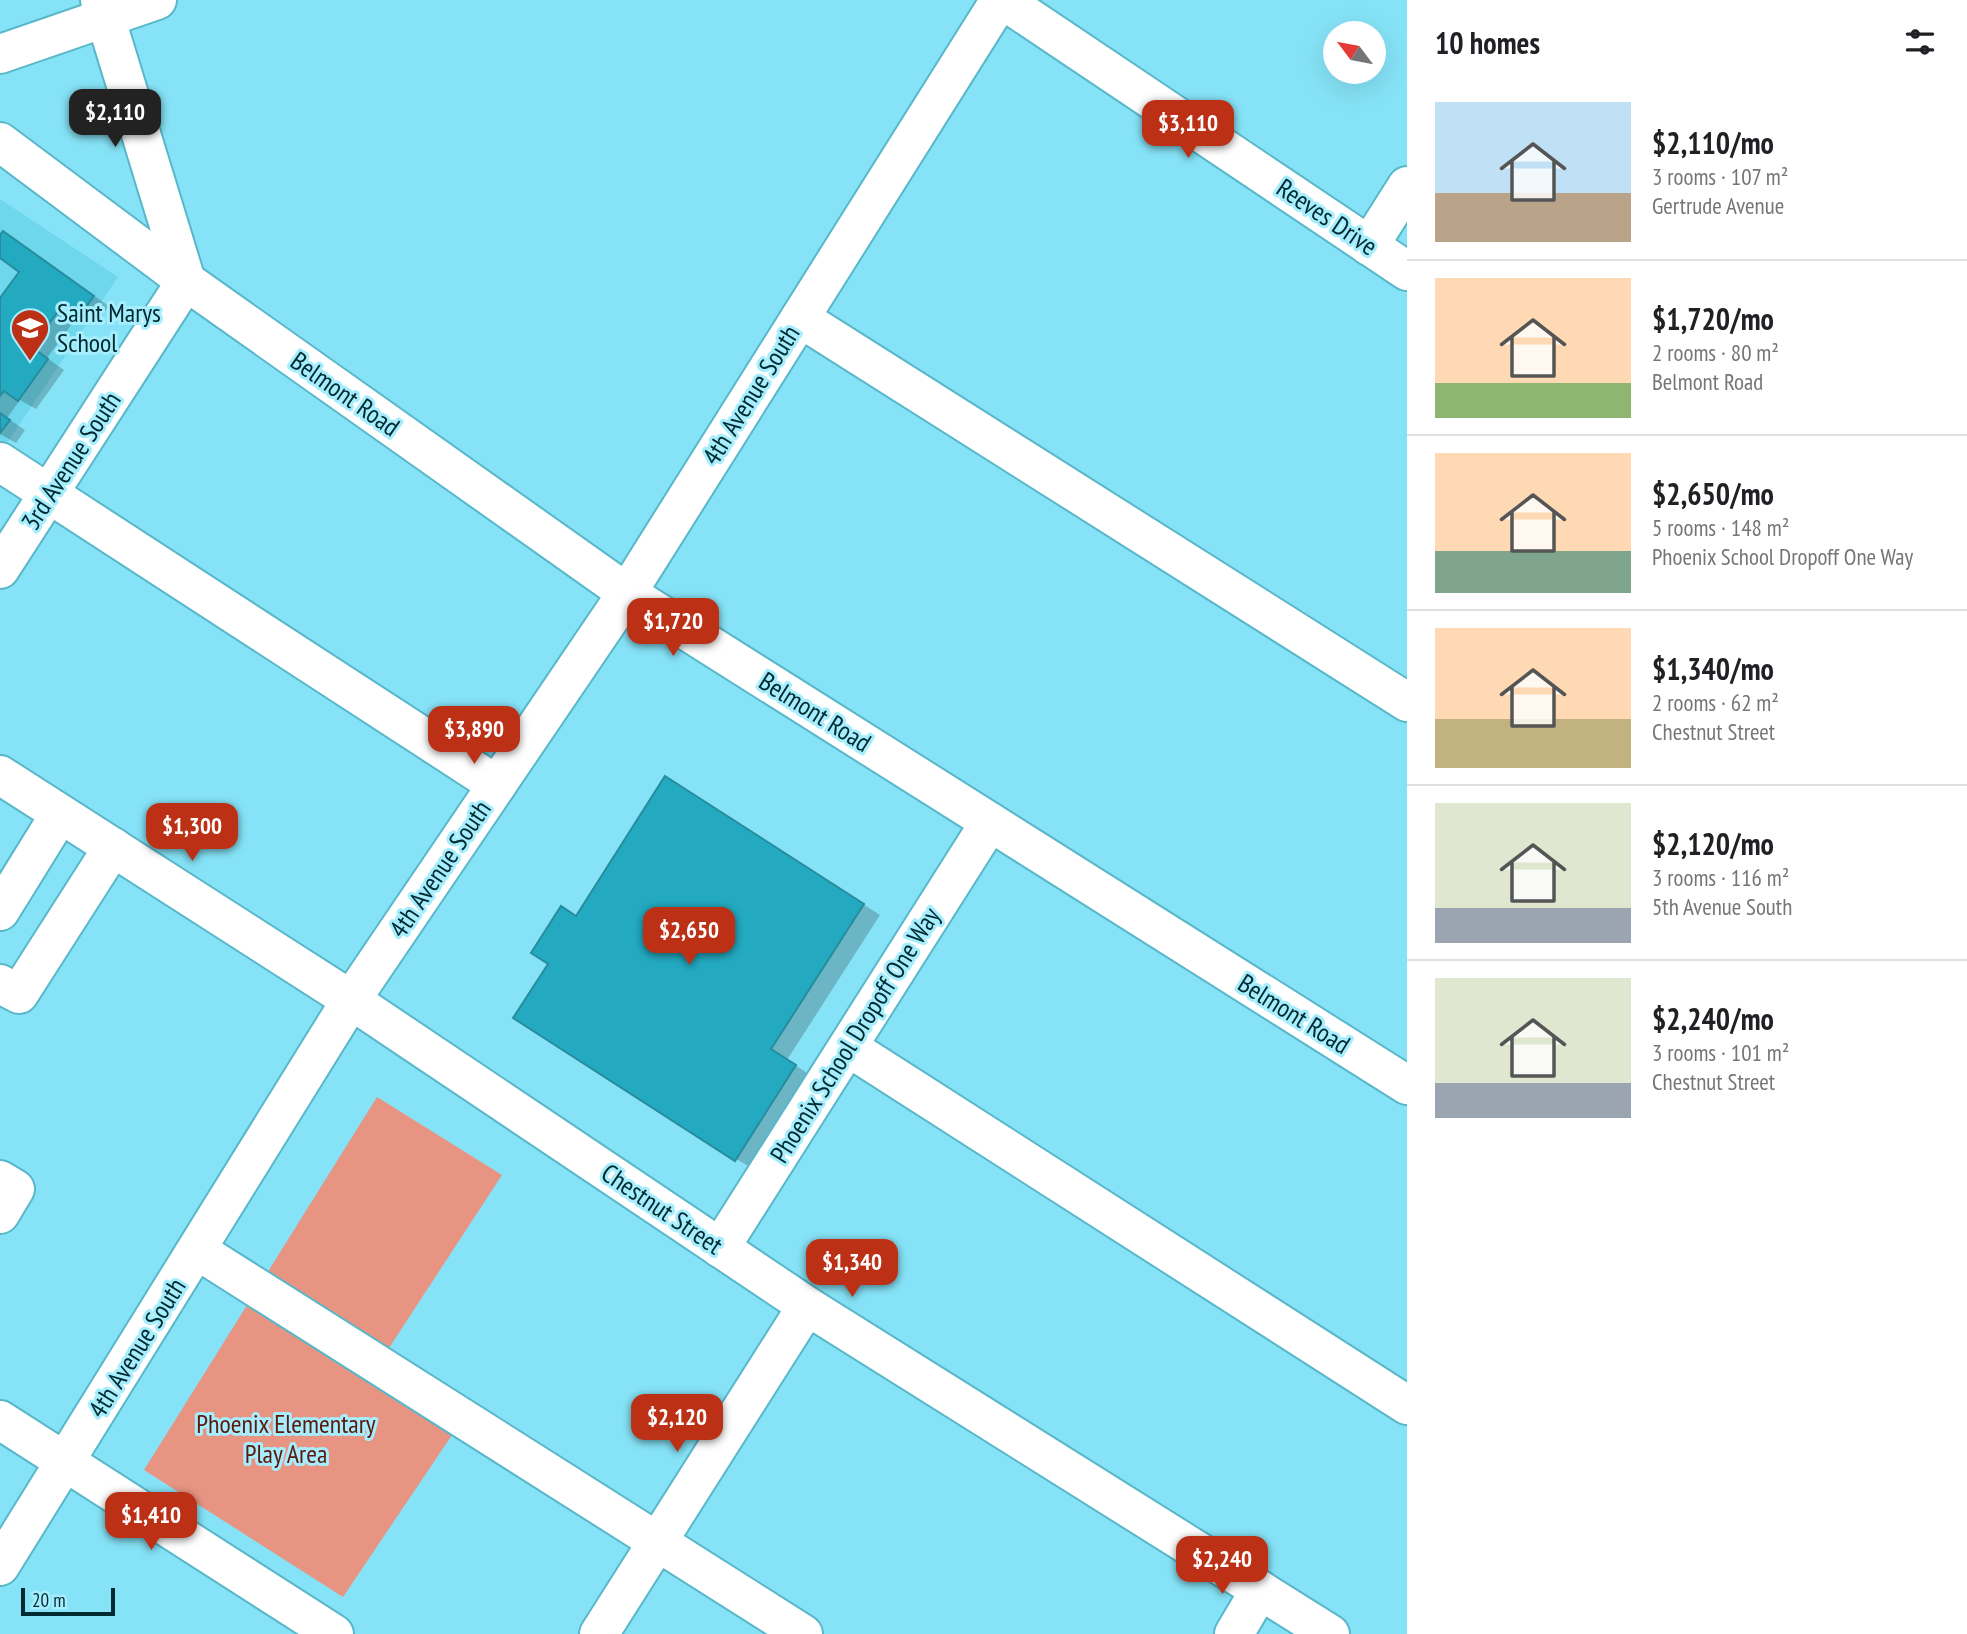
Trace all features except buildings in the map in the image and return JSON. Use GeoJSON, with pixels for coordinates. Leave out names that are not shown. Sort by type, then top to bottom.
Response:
{"type":"FeatureCollection","features":[{"type":"Feature","properties":{"kind":"street"},"geometry":{"type":"LineString","coordinates":[[0,54],[102,8],[156,0]]}},
{"type":"Feature","properties":{"kind":"street","name":"Reeves Drive"},"geometry":{"type":"LineString","coordinates":[[1001,0],[1407,271]]}},
{"type":"Feature","properties":{"kind":"street","name":"4th Avenue South"},"geometry":{"type":"LineString","coordinates":[[0,1566],[351,1000],[627,593],[1001,0]]}},
{"type":"Feature","properties":{"kind":"street"},"geometry":{"type":"LineString","coordinates":[[102,8],[186,281]]}},
{"type":"Feature","properties":{"kind":"street","name":"Belmont Road"},"geometry":{"type":"LineString","coordinates":[[0,142],[186,281],[627,593],[1407,1085]]}},
{"type":"Feature","properties":{"kind":"street"},"geometry":{"type":"LineString","coordinates":[[1369,246],[1407,186]]}},
{"type":"Feature","properties":{"kind":"street","name":"3rd Avenue South"},"geometry":{"type":"LineString","coordinates":[[0,569],[186,281]]}},
{"type":"Feature","properties":{"kind":"street"},"geometry":{"type":"LineString","coordinates":[[800,318],[1407,702]]}},
{"type":"Feature","properties":{"kind":"street"},"geometry":{"type":"LineString","coordinates":[[0,462],[497,785]]}},
{"type":"Feature","properties":{"kind":"street","name":"Chestnut Street"},"geometry":{"type":"LineString","coordinates":[[0,775],[351,1000],[807,1306],[1330,1634]]}},
{"type":"Feature","properties":{"kind":"street"},"geometry":{"type":"LineString","coordinates":[[0,911],[60,814]]}},
{"type":"Feature","properties":{"kind":"street","name":"Phoenix School Dropoff One Way"},"geometry":{"type":"LineString","coordinates":[[720,1248],[990,822]]}},
{"type":"Feature","properties":{"kind":"street"},"geometry":{"type":"LineString","coordinates":[[0,984],[19,994],[113,847]]}},
{"type":"Feature","properties":{"kind":"street"},"geometry":{"type":"LineString","coordinates":[[848,1047],[1407,1405]]}},
{"type":"Feature","properties":{"kind":"street"},"geometry":{"type":"LineString","coordinates":[[197,1250],[803,1634]]}},
{"type":"Feature","properties":{"kind":"street"},"geometry":{"type":"LineString","coordinates":[[599,1634],[807,1306]]}},
{"type":"Feature","properties":{"kind":"street"},"geometry":{"type":"LineString","coordinates":[[0,1420],[334,1634]]}},
{"type":"Feature","properties":{"kind":"street"},"geometry":{"type":"LineString","coordinates":[[1234,1634],[1260,1590]]}},
{"type":"Feature","properties":{"kind":"shaded area","name":"Saint Marys School"},"geometry":{"type":"Polygon","coordinates":[[[0,199],[118,277],[3,449],[0,447],[0,199]]]}},
{"type":"Feature","properties":{"kind":"green space","name":"Phoenix Elementary Play Area"},"geometry":{"type":"Polygon","coordinates":[[[377,1097],[502,1175],[370,1377],[454,1432],[343,1597],[144,1470],[377,1097]]]}},
{"type":"Feature","properties":{"kind":"place","name":"Saint Marys School"},"geometry":{"type":"Point","coordinates":[30,362]}}]}
